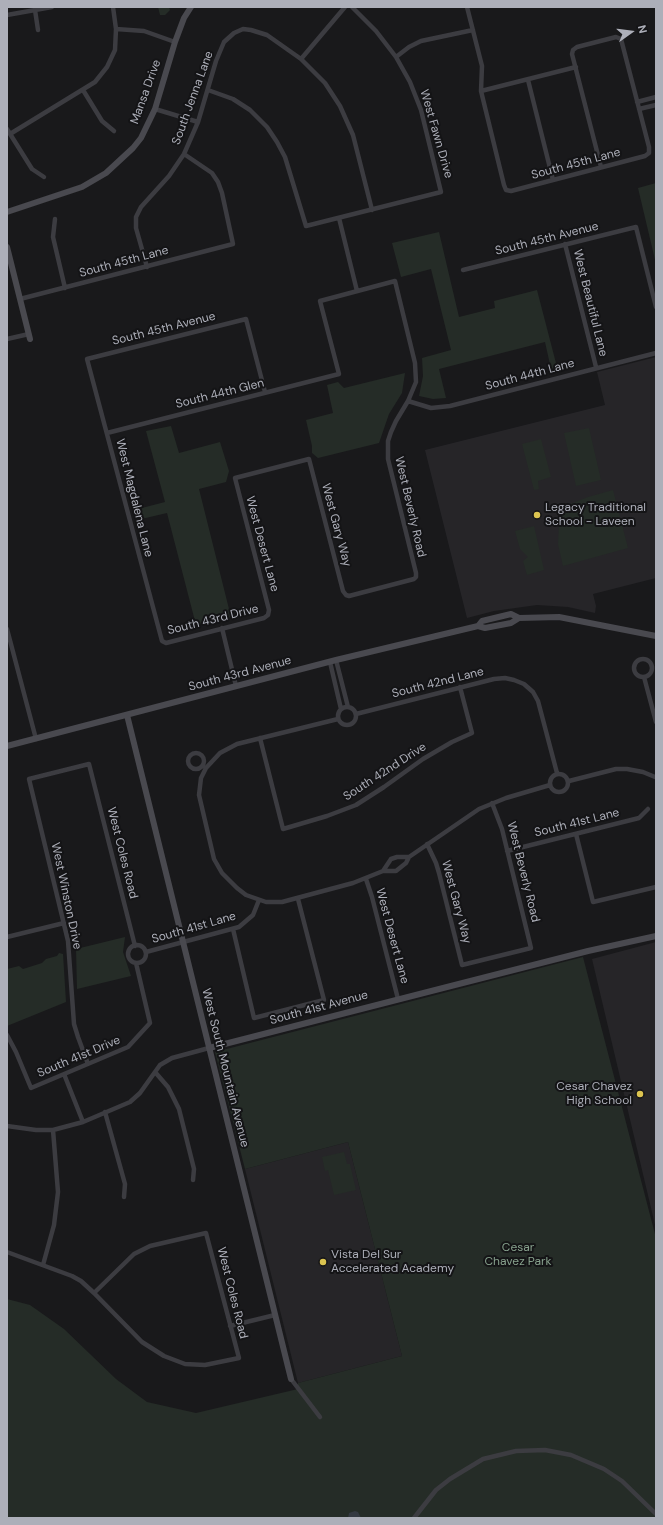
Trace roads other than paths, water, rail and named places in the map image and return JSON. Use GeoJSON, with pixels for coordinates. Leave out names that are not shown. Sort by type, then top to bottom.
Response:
{"type":"FeatureCollection","features":[{"type":"Feature","properties":{"kind":"street"},"geometry":{"type":"LineString","coordinates":[[7,15],[52,7]]}},
{"type":"Feature","properties":{"kind":"street"},"geometry":{"type":"LineString","coordinates":[[10,134],[95,82],[107,67],[115,50],[116,29],[113,7]]}},
{"type":"Feature","properties":{"kind":"street","name":"Mansa Drive"},"geometry":{"type":"LineString","coordinates":[[7,212],[70,192],[106,173],[125,157],[141,138],[155,109],[175,42],[184,18],[191,7]]}},
{"type":"Feature","properties":{"kind":"street"},"geometry":{"type":"LineString","coordinates":[[208,90],[233,99],[250,110],[266,127],[277,142],[285,157],[306,226],[372,210],[353,135],[340,106],[325,83],[301,59],[345,7]]}},
{"type":"Feature","properties":{"kind":"street","name":"West Fawn Drive"},"geometry":{"type":"LineString","coordinates":[[352,7],[376,31],[396,57],[410,82],[421,110],[441,192],[372,210]]}},
{"type":"Feature","properties":{"kind":"street"},"geometry":{"type":"LineString","coordinates":[[467,7],[482,72],[481,91],[576,67]]}},
{"type":"Feature","properties":{"kind":"street"},"geometry":{"type":"LineString","coordinates":[[35,10],[38,30]]}},
{"type":"Feature","properties":{"kind":"street"},"geometry":{"type":"LineString","coordinates":[[116,29],[144,31],[175,42]]}},
{"type":"Feature","properties":{"kind":"street","name":"South Jenna Lane"},"geometry":{"type":"LineString","coordinates":[[147,267],[136,228],[136,217],[141,207],[169,176],[184,154],[198,122],[216,62],[224,42],[234,33],[243,29],[252,30],[267,35],[301,59]]}},
{"type":"Feature","properties":{"kind":"street"},"geometry":{"type":"LineString","coordinates":[[396,57],[409,47],[421,41],[473,30]]}},
{"type":"Feature","properties":{"kind":"street"},"geometry":{"type":"LineString","coordinates":[[601,167],[572,54],[573,50],[577,47],[616,37],[621,39],[639,109],[656,105]]}},
{"type":"Feature","properties":{"kind":"street"},"geometry":{"type":"LineString","coordinates":[[528,80],[553,180]]}},
{"type":"Feature","properties":{"kind":"street"},"geometry":{"type":"LineString","coordinates":[[83,90],[102,121],[114,131]]}},
{"type":"Feature","properties":{"kind":"street","name":"South 45th Lane"},"geometry":{"type":"LineString","coordinates":[[481,91],[504,185],[506,190],[511,191],[645,156],[649,153],[649,147],[639,109]]}},
{"type":"Feature","properties":{"kind":"street"},"geometry":{"type":"LineString","coordinates":[[637,102],[656,97]]}},
{"type":"Feature","properties":{"kind":"street"},"geometry":{"type":"LineString","coordinates":[[155,109],[198,122]]}},
{"type":"Feature","properties":{"kind":"street"},"geometry":{"type":"LineString","coordinates":[[7,129],[32,169],[44,177]]}},
{"type":"Feature","properties":{"kind":"street","name":"South 45th Lane"},"geometry":{"type":"LineString","coordinates":[[20,299],[233,244],[222,193],[218,182],[212,173],[184,154]]}},
{"type":"Feature","properties":{"kind":"street"},"geometry":{"type":"LineString","coordinates":[[338,218],[357,291]]}},
{"type":"Feature","properties":{"kind":"street"},"geometry":{"type":"LineString","coordinates":[[55,220],[52,237],[65,288]]}},
{"type":"Feature","properties":{"kind":"street","name":"South 45th Avenue"},"geometry":{"type":"LineString","coordinates":[[463,270],[636,226],[656,307]]}},
{"type":"Feature","properties":{"kind":"street","name":"West Beautiful Lane"},"geometry":{"type":"LineString","coordinates":[[565,244],[596,367]]}},
{"type":"Feature","properties":{"kind":"street"},"geometry":{"type":"LineString","coordinates":[[7,247],[30,336],[7,339]]}},
{"type":"Feature","properties":{"kind":"street","name":"West Beverly Road"},"geometry":{"type":"LineString","coordinates":[[346,595],[349,596],[412,580],[416,577],[388,453],[388,441],[396,420],[408,401],[416,382],[416,373],[395,281],[357,291]]}},
{"type":"Feature","properties":{"kind":"street","name":"South 44th Glen"},"geometry":{"type":"LineString","coordinates":[[107,433],[339,374],[320,301],[357,291]]}},
{"type":"Feature","properties":{"kind":"street","name":"South 45th Avenue"},"geometry":{"type":"LineString","coordinates":[[87,359],[246,319],[265,392]]}},
{"type":"Feature","properties":{"kind":"street","name":"South 44th Lane"},"geometry":{"type":"LineString","coordinates":[[408,401],[431,408],[441,408],[522,388],[596,367],[656,353]]}},
{"type":"Feature","properties":{"kind":"street","name":"West Magdalena Lane"},"geometry":{"type":"LineString","coordinates":[[87,359],[162,641]]}},
{"type":"Feature","properties":{"kind":"street","name":"West Gary Way"},"geometry":{"type":"LineString","coordinates":[[309,459],[343,591],[346,595]]}},
{"type":"Feature","properties":{"kind":"street","name":"West Desert Lane"},"geometry":{"type":"LineString","coordinates":[[268,615],[269,610],[235,478],[309,459]]}},
{"type":"Feature","properties":{"kind":"street","name":"South 43rd Avenue"},"geometry":{"type":"LineString","coordinates":[[7,746],[333,661],[478,626],[482,621],[511,614],[519,618],[559,617],[656,636]]}},
{"type":"Feature","properties":{"kind":"street","name":"South 43rd Drive"},"geometry":{"type":"LineString","coordinates":[[162,641],[166,643],[264,618],[268,615]]}},
{"type":"Feature","properties":{"kind":"street"},"geometry":{"type":"LineString","coordinates":[[222,628],[236,686]]}},
{"type":"Feature","properties":{"kind":"street"},"geometry":{"type":"LineString","coordinates":[[7,629],[36,739]]}},
{"type":"Feature","properties":{"kind":"street"},"geometry":{"type":"LineString","coordinates":[[642,659],[650,662],[653,668],[651,674],[644,677],[637,674],[634,669],[637,661],[642,659]]}},
{"type":"Feature","properties":{"kind":"street"},"geometry":{"type":"LineString","coordinates":[[333,661],[348,707]]}},
{"type":"Feature","properties":{"kind":"street"},"geometry":{"type":"LineString","coordinates":[[333,661],[341,709],[338,713],[338,719]]}},
{"type":"Feature","properties":{"kind":"street"},"geometry":{"type":"LineString","coordinates":[[644,677],[656,722]]}},
{"type":"Feature","properties":{"kind":"street","name":"South 42nd Lane"},"geometry":{"type":"LineString","coordinates":[[259,900],[246,895],[236,888],[222,873],[214,858],[199,796],[201,778],[205,767],[220,752],[228,748],[260,738],[338,719],[343,725],[348,726],[355,722],[356,714],[460,687],[505,678],[524,684],[533,692],[538,701],[557,773]]}},
{"type":"Feature","properties":{"kind":"street","name":"South 42nd Drive"},"geometry":{"type":"LineString","coordinates":[[260,738],[283,829],[327,816],[356,805],[384,787],[423,758],[472,733],[460,687]]}},
{"type":"Feature","properties":{"kind":"street"},"geometry":{"type":"LineString","coordinates":[[341,709],[348,707],[353,709],[356,714]]}},
{"type":"Feature","properties":{"kind":"street","name":"West South Mountain Avenue"},"geometry":{"type":"LineString","coordinates":[[127,715],[182,943],[291,1379],[320,1417]]}},
{"type":"Feature","properties":{"kind":"street","name":"West Coles Road"},"geometry":{"type":"LineString","coordinates":[[29,779],[89,764],[135,946],[130,949],[128,954],[131,961],[136,963],[150,1023]]}},
{"type":"Feature","properties":{"kind":"street"},"geometry":{"type":"LineString","coordinates":[[569,780],[616,769],[635,770],[656,777]]}},
{"type":"Feature","properties":{"kind":"street"},"geometry":{"type":"LineString","coordinates":[[550,785],[552,776],[557,773],[563,774],[569,780]]}},
{"type":"Feature","properties":{"kind":"street","name":"West Winston Drive"},"geometry":{"type":"LineString","coordinates":[[29,779],[68,942],[74,1024],[88,1064]]}},
{"type":"Feature","properties":{"kind":"street"},"geometry":{"type":"LineString","coordinates":[[550,785],[554,790],[563,792],[568,787],[569,780]]}},
{"type":"Feature","properties":{"kind":"street"},"geometry":{"type":"LineString","coordinates":[[259,900],[266,902],[282,902],[298,899],[366,879],[383,871],[396,871],[406,863],[409,857],[472,813],[492,803],[516,794],[550,785]]}},
{"type":"Feature","properties":{"kind":"street","name":"West Beverly Road"},"geometry":{"type":"LineString","coordinates":[[492,803],[502,829],[531,948]]}},
{"type":"Feature","properties":{"kind":"street","name":"South 41st Lane"},"geometry":{"type":"LineString","coordinates":[[507,851],[639,818],[648,809]]}},
{"type":"Feature","properties":{"kind":"street"},"geometry":{"type":"LineString","coordinates":[[576,834],[593,902],[656,887]]}},
{"type":"Feature","properties":{"kind":"street","name":"West Gary Way"},"geometry":{"type":"LineString","coordinates":[[427,844],[439,873],[462,965],[531,948]]}},
{"type":"Feature","properties":{"kind":"street"},"geometry":{"type":"LineString","coordinates":[[383,871],[391,859],[397,857],[409,857]]}},
{"type":"Feature","properties":{"kind":"street","name":"West Desert Lane"},"geometry":{"type":"LineString","coordinates":[[366,879],[398,999]]}},
{"type":"Feature","properties":{"kind":"street"},"geometry":{"type":"LineString","coordinates":[[233,929],[254,1018],[324,1000],[298,899]]}},
{"type":"Feature","properties":{"kind":"street","name":"South 41st Lane"},"geometry":{"type":"LineString","coordinates":[[146,952],[239,927],[250,919],[259,900]]}},
{"type":"Feature","properties":{"kind":"street"},"geometry":{"type":"LineString","coordinates":[[7,937],[64,923]]}},
{"type":"Feature","properties":{"kind":"street","name":"South 41st Avenue"},"geometry":{"type":"LineString","coordinates":[[7,1126],[36,1130],[53,1130],[83,1122],[130,1102],[140,1093],[160,1065],[172,1058],[588,951],[656,936]]}},
{"type":"Feature","properties":{"kind":"street"},"geometry":{"type":"LineString","coordinates":[[135,946],[140,946],[146,952],[144,960],[136,963]]}},
{"type":"Feature","properties":{"kind":"street","name":"South 41st Drive"},"geometry":{"type":"LineString","coordinates":[[7,1035],[31,1088],[128,1047],[150,1023]]}},
{"type":"Feature","properties":{"kind":"street"},"geometry":{"type":"LineString","coordinates":[[155,1072],[168,1087],[179,1109],[194,1169],[193,1180]]}},
{"type":"Feature","properties":{"kind":"street"},"geometry":{"type":"LineString","coordinates":[[64,1074],[83,1122]]}},
{"type":"Feature","properties":{"kind":"street"},"geometry":{"type":"LineString","coordinates":[[105,1112],[125,1184],[124,1196]]}},
{"type":"Feature","properties":{"kind":"street"},"geometry":{"type":"LineString","coordinates":[[43,1265],[54,1226],[58,1192],[53,1130]]}},
{"type":"Feature","properties":{"kind":"street","name":"West Coles Road"},"geometry":{"type":"LineString","coordinates":[[206,1233],[238,1358],[214,1364],[200,1365],[185,1364],[164,1356],[142,1342],[94,1293],[134,1254],[150,1246],[206,1233]]}},
{"type":"Feature","properties":{"kind":"street"},"geometry":{"type":"LineString","coordinates":[[7,1252],[72,1276],[81,1281],[94,1293]]}},
{"type":"Feature","properties":{"kind":"street"},"geometry":{"type":"LineString","coordinates":[[230,1326],[275,1315]]}},
{"type":"Feature","properties":{"kind":"street"},"geometry":{"type":"LineString","coordinates":[[414,1518],[436,1490],[450,1479],[483,1459],[516,1451],[545,1450],[571,1455],[604,1469],[622,1481],[656,1514]]}},
{"type":"Feature","properties":{"kind":"place","name":"Legacy Traditional School - Laveen"},"geometry":{"type":"Point","coordinates":[537,515]}},
{"type":"Feature","properties":{"kind":"place","name":"Cesar Chavez High School"},"geometry":{"type":"Point","coordinates":[640,1094]}},
{"type":"Feature","properties":{"kind":"place","name":"Vista Del Sur Accelerated Academy"},"geometry":{"type":"Point","coordinates":[323,1262]}},
{"type":"Feature","properties":{"kind":"park label","name":"Cesar Chavez Park"},"geometry":{"type":"Point","coordinates":[518,1255]}}]}
